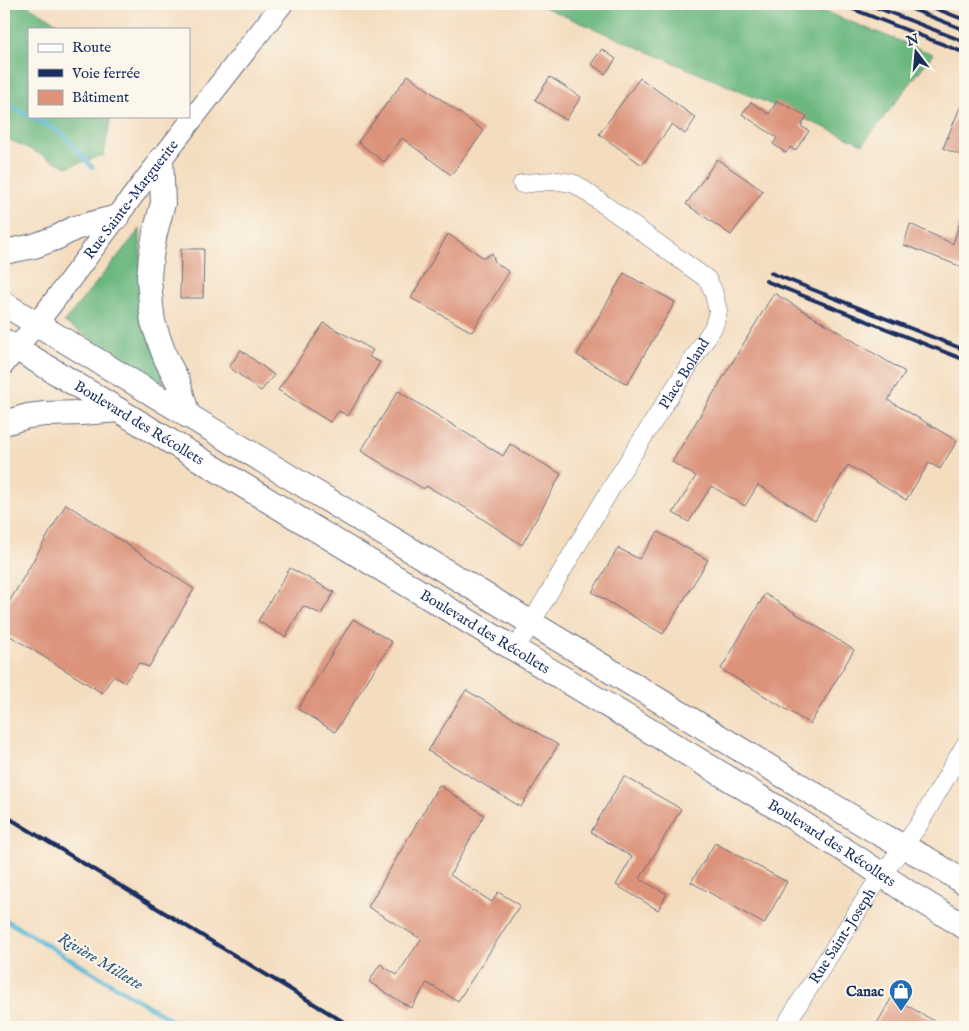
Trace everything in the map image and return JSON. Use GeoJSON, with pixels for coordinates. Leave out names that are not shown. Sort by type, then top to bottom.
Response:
{"type":"FeatureCollection","features":[{"type":"Feature","properties":{"kind":"main road"},"geometry":{"type":"LineString","coordinates":[[161,159],[163,204],[151,256],[149,277],[151,306],[153,322],[159,340],[178,382],[188,416]]}},
{"type":"Feature","properties":{"kind":"main road"},"geometry":{"type":"LineString","coordinates":[[4,252],[34,246],[75,228],[116,217]]}},
{"type":"Feature","properties":{"kind":"main road","name":"Boulevard des Récollets"},"geometry":{"type":"LineString","coordinates":[[4,304],[880,834],[927,859],[965,883]]}},
{"type":"Feature","properties":{"kind":"main road","name":"Boulevard des Récollets"},"geometry":{"type":"LineString","coordinates":[[8,351],[118,410],[786,813],[965,927]]}},
{"type":"Feature","properties":{"kind":"main road"},"geometry":{"type":"LineString","coordinates":[[4,423],[28,416],[45,414],[118,410]]}},
{"type":"Feature","properties":{"kind":"street","name":"Rue Sainte-Marguerite"},"geometry":{"type":"LineString","coordinates":[[8,351],[36,324],[116,217],[282,4]]}},
{"type":"Feature","properties":{"kind":"street","name":"Place Boland"},"geometry":{"type":"LineString","coordinates":[[515,650],[613,485],[714,326],[718,311],[713,290],[707,279],[577,185],[560,180],[522,184]]}},
{"type":"Feature","properties":{"kind":"street","name":"Rue Saint-Joseph"},"geometry":{"type":"LineString","coordinates":[[784,1027],[870,892],[918,826],[965,746]]}},
{"type":"Feature","properties":{"kind":"green space"},"geometry":{"type":"Polygon","coordinates":[[[4,4],[25,4],[66,28],[28,28],[28,118],[111,118],[104,155],[67,167],[4,137],[4,4]]]}},
{"type":"Feature","properties":{"kind":"green space"},"geometry":{"type":"Polygon","coordinates":[[[537,4],[805,4],[933,54],[863,144],[537,4]]]}},
{"type":"Feature","properties":{"kind":"green space"},"geometry":{"type":"Polygon","coordinates":[[[140,229],[141,311],[165,385],[64,322],[140,229]]]}},
{"type":"Feature","properties":{"kind":"building"},"geometry":{"type":"Polygon","coordinates":[[[602,49],[616,59],[605,74],[591,64],[602,49]]]}},
{"type":"Feature","properties":{"kind":"building"},"geometry":{"type":"Polygon","coordinates":[[[408,75],[484,131],[451,175],[402,138],[384,162],[358,142],[408,75]]]}},
{"type":"Feature","properties":{"kind":"building"},"geometry":{"type":"Polygon","coordinates":[[[550,77],[581,97],[566,120],[535,100],[550,77]]]}},
{"type":"Feature","properties":{"kind":"building"},"geometry":{"type":"Polygon","coordinates":[[[640,78],[696,118],[685,134],[672,124],[642,165],[599,134],[640,78]]]}},
{"type":"Feature","properties":{"kind":"building"},"geometry":{"type":"Polygon","coordinates":[[[965,96],[965,157],[943,148],[965,96]]]}},
{"type":"Feature","properties":{"kind":"building"},"geometry":{"type":"Polygon","coordinates":[[[777,101],[807,116],[801,126],[809,131],[795,151],[790,147],[786,153],[773,144],[777,138],[742,114],[751,102],[769,114],[777,101]]]}},
{"type":"Feature","properties":{"kind":"building"},"geometry":{"type":"Polygon","coordinates":[[[717,159],[763,191],[731,235],[686,204],[717,159]]]}},
{"type":"Feature","properties":{"kind":"building"},"geometry":{"type":"Polygon","coordinates":[[[963,213],[965,213],[965,268],[904,245],[910,224],[953,244],[963,213]]]}},
{"type":"Feature","properties":{"kind":"building"},"geometry":{"type":"Polygon","coordinates":[[[448,234],[484,258],[492,253],[495,262],[509,272],[472,332],[411,298],[448,234]]]}},
{"type":"Feature","properties":{"kind":"building"},"geometry":{"type":"Polygon","coordinates":[[[181,249],[204,249],[203,298],[180,298],[181,249]]]}},
{"type":"Feature","properties":{"kind":"building"},"geometry":{"type":"Polygon","coordinates":[[[624,273],[675,302],[627,384],[577,355],[624,273]]]}},
{"type":"Feature","properties":{"kind":"building"},"geometry":{"type":"Polygon","coordinates":[[[774,293],[905,372],[888,400],[957,441],[940,469],[929,463],[906,500],[848,465],[815,520],[758,485],[745,506],[711,486],[689,522],[673,513],[696,476],[672,462],[774,293]]]}},
{"type":"Feature","properties":{"kind":"building"},"geometry":{"type":"Polygon","coordinates":[[[324,323],[373,350],[369,357],[380,362],[348,416],[339,411],[330,422],[278,390],[324,323]]]}},
{"type":"Feature","properties":{"kind":"building"},"geometry":{"type":"Polygon","coordinates":[[[241,350],[274,375],[261,391],[229,367],[241,350]]]}},
{"type":"Feature","properties":{"kind":"building"},"geometry":{"type":"Polygon","coordinates":[[[398,391],[503,456],[510,444],[561,474],[522,545],[466,508],[426,486],[424,489],[361,451],[398,391]]]}},
{"type":"Feature","properties":{"kind":"building"},"geometry":{"type":"Polygon","coordinates":[[[66,504],[194,589],[149,667],[139,663],[125,682],[113,676],[102,693],[4,632],[4,611],[66,504]]]}},
{"type":"Feature","properties":{"kind":"building"},"geometry":{"type":"Polygon","coordinates":[[[658,532],[708,560],[663,634],[592,592],[618,548],[639,559],[658,532]]]}},
{"type":"Feature","properties":{"kind":"building"},"geometry":{"type":"Polygon","coordinates":[[[290,568],[334,592],[321,614],[303,606],[285,637],[258,621],[290,568]]]}},
{"type":"Feature","properties":{"kind":"building"},"geometry":{"type":"Polygon","coordinates":[[[765,594],[854,650],[810,724],[721,669],[765,594]]]}},
{"type":"Feature","properties":{"kind":"building"},"geometry":{"type":"Polygon","coordinates":[[[353,619],[392,642],[335,732],[298,709],[353,619]]]}},
{"type":"Feature","properties":{"kind":"building"},"geometry":{"type":"Polygon","coordinates":[[[466,690],[558,745],[521,807],[428,751],[466,690]]]}},
{"type":"Feature","properties":{"kind":"building"},"geometry":{"type":"Polygon","coordinates":[[[624,776],[681,809],[640,879],[667,894],[658,910],[616,885],[632,857],[591,832],[624,776]]]}},
{"type":"Feature","properties":{"kind":"building"},"geometry":{"type":"Polygon","coordinates":[[[439,785],[484,815],[450,875],[492,902],[498,892],[520,905],[458,1001],[427,983],[411,1008],[369,982],[380,964],[397,975],[421,939],[368,907],[439,785]]]}},
{"type":"Feature","properties":{"kind":"building"},"geometry":{"type":"Polygon","coordinates":[[[715,843],[787,882],[764,924],[691,882],[715,843]]]}},
{"type":"Feature","properties":{"kind":"building","name":"Canac"},"geometry":{"type":"Polygon","coordinates":[[[892,997],[945,1027],[875,1027],[892,997]]]}},
{"type":"Feature","properties":{"kind":"waterway","name":"Rivière Millette"},"geometry":{"type":"LineString","coordinates":[[4,103],[28,115]]}},
{"type":"Feature","properties":{"kind":"waterway","name":"Rivière Millette"},"geometry":{"type":"LineString","coordinates":[[34,118],[62,133],[92,167]]}},
{"type":"Feature","properties":{"kind":"waterway","name":"Rivière Millette"},"geometry":{"type":"LineString","coordinates":[[4,919],[183,1027]]}},
{"type":"Feature","properties":{"kind":"railway"},"geometry":{"type":"LineString","coordinates":[[840,4],[965,53]]}},
{"type":"Feature","properties":{"kind":"railway"},"geometry":{"type":"LineString","coordinates":[[868,4],[965,42]]}},
{"type":"Feature","properties":{"kind":"railway"},"geometry":{"type":"LineString","coordinates":[[899,4],[965,30]]}},
{"type":"Feature","properties":{"kind":"railway"},"geometry":{"type":"LineString","coordinates":[[924,4],[965,20]]}},
{"type":"Feature","properties":{"kind":"railway"},"geometry":{"type":"LineString","coordinates":[[953,4],[965,8]]}},
{"type":"Feature","properties":{"kind":"railway"},"geometry":{"type":"LineString","coordinates":[[771,273],[965,350]]}},
{"type":"Feature","properties":{"kind":"railway"},"geometry":{"type":"LineString","coordinates":[[766,281],[965,360]]}},
{"type":"Feature","properties":{"kind":"railway"},"geometry":{"type":"LineString","coordinates":[[4,815],[352,1027]]}},
{"type":"Feature","properties":{"kind":"place","name":"Canac"},"geometry":{"type":"Point","coordinates":[901,1012]}}]}
